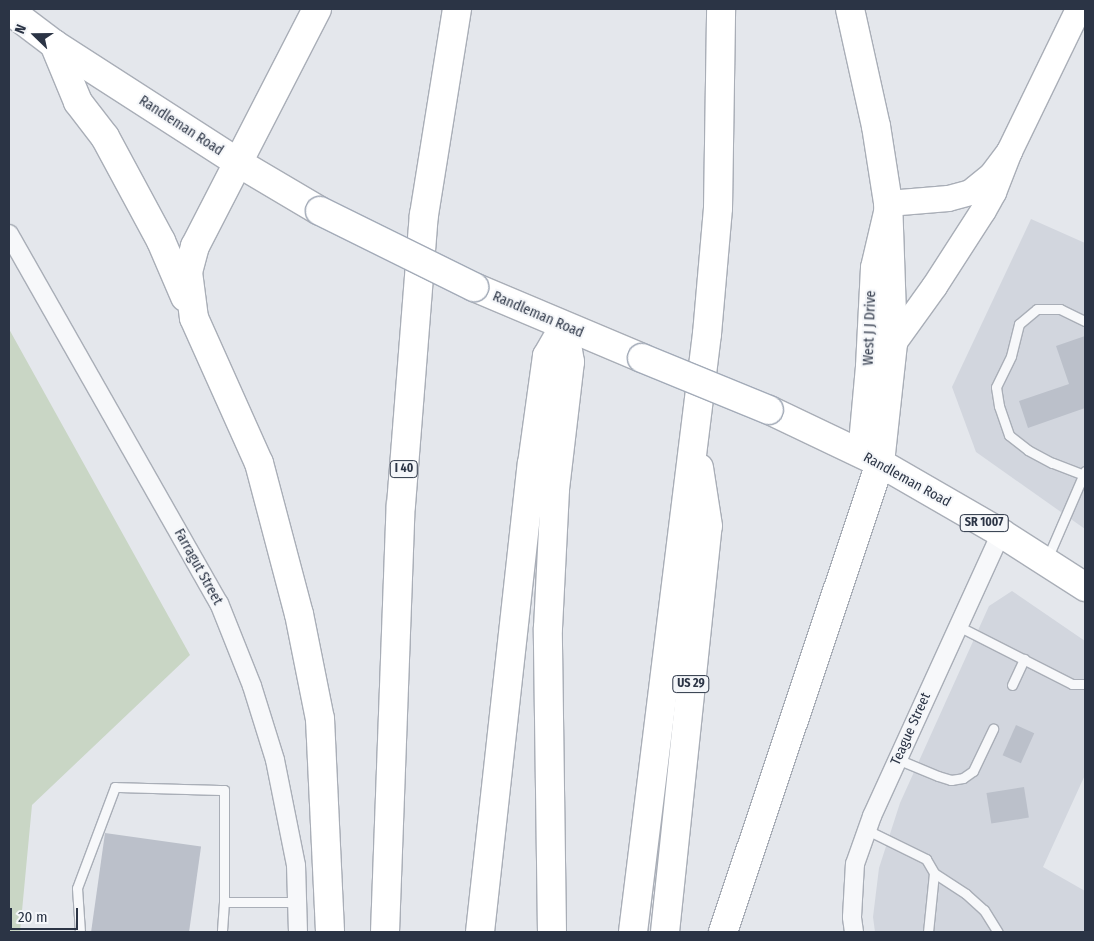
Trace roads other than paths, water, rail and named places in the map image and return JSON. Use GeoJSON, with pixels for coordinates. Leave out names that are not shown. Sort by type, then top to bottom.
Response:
{"type":"FeatureCollection","features":[{"type":"Feature","properties":{"kind":"main road"},"geometry":{"type":"LineString","coordinates":[[194,318],[188,272],[195,246],[317,9]]}},
{"type":"Feature","properties":{"kind":"main road","name":"I 40"},"geometry":{"type":"LineString","coordinates":[[385,932],[401,505],[424,215],[457,9]]}},
{"type":"Feature","properties":{"kind":"main road"},"geometry":{"type":"LineString","coordinates":[[633,932],[707,334],[718,208],[721,9]]}},
{"type":"Feature","properties":{"kind":"main road"},"geometry":{"type":"LineString","coordinates":[[850,9],[876,126],[888,203]]}},
{"type":"Feature","properties":{"kind":"main road","name":"Randleman Road"},"geometry":{"type":"LineString","coordinates":[[9,10],[54,44],[237,162],[320,211],[474,287],[564,327],[769,410],[870,459],[1001,533],[1085,587]]}},
{"type":"Feature","properties":{"kind":"main road"},"geometry":{"type":"LineString","coordinates":[[54,44],[78,102],[105,138],[161,242],[259,463],[299,614],[320,720],[330,932]]}},
{"type":"Feature","properties":{"kind":"main road","name":"West J J Drive"},"geometry":{"type":"LineString","coordinates":[[870,459],[893,342],[888,203]]}},
{"type":"Feature","properties":{"kind":"main road"},"geometry":{"type":"LineString","coordinates":[[480,932],[502,715],[534,445],[547,356],[564,327]]}},
{"type":"Feature","properties":{"kind":"main road"},"geometry":{"type":"LineString","coordinates":[[552,932],[548,628],[555,489],[570,362],[564,327]]}},
{"type":"Feature","properties":{"kind":"main road","name":"US 29"},"geometry":{"type":"LineString","coordinates":[[665,932],[708,526],[695,442]]}},
{"type":"Feature","properties":{"kind":"main road"},"geometry":{"type":"LineString","coordinates":[[723,932],[870,459]]}},
{"type":"Feature","properties":{"kind":"street","name":"West J J Drive"},"geometry":{"type":"LineString","coordinates":[[893,342],[934,286],[983,210],[993,192],[1009,151],[1080,11]]}},
{"type":"Feature","properties":{"kind":"street","name":"West J J Drive"},"geometry":{"type":"LineString","coordinates":[[870,459],[868,366],[872,268],[888,203],[948,198],[970,192],[991,175],[1009,151]]}},
{"type":"Feature","properties":{"kind":"street","name":"Farragut Street"},"geometry":{"type":"LineString","coordinates":[[9,234],[219,604],[252,686],[275,760],[296,865],[298,932]]}},
{"type":"Feature","properties":{"kind":"street","name":"Teague Street"},"geometry":{"type":"LineString","coordinates":[[854,932],[852,917],[855,864],[867,830],[1001,533]]}},
{"type":"Feature","properties":{"kind":"lane"},"geometry":{"type":"LineString","coordinates":[[1046,562],[1084,473],[1052,463],[1028,450],[1009,435],[999,406],[996,387],[1011,356],[1019,324],[1037,309],[1060,309],[1085,320]]}},
{"type":"Feature","properties":{"kind":"lane"},"geometry":{"type":"LineString","coordinates":[[958,626],[1072,684],[1085,684]]}},
{"type":"Feature","properties":{"kind":"lane"},"geometry":{"type":"LineString","coordinates":[[1012,684],[1024,659]]}},
{"type":"Feature","properties":{"kind":"lane"},"geometry":{"type":"LineString","coordinates":[[898,759],[951,780],[963,778],[973,771],[993,729]]}},
{"type":"Feature","properties":{"kind":"lane"},"geometry":{"type":"LineString","coordinates":[[80,932],[77,888],[115,787],[224,790],[224,902],[222,932]]}},
{"type":"Feature","properties":{"kind":"lane"},"geometry":{"type":"LineString","coordinates":[[867,830],[926,859],[934,873],[966,894],[984,910],[998,932]]}},
{"type":"Feature","properties":{"kind":"lane"},"geometry":{"type":"LineString","coordinates":[[928,932],[934,873]]}},
{"type":"Feature","properties":{"kind":"lane"},"geometry":{"type":"LineString","coordinates":[[224,902],[297,902]]}}]}
